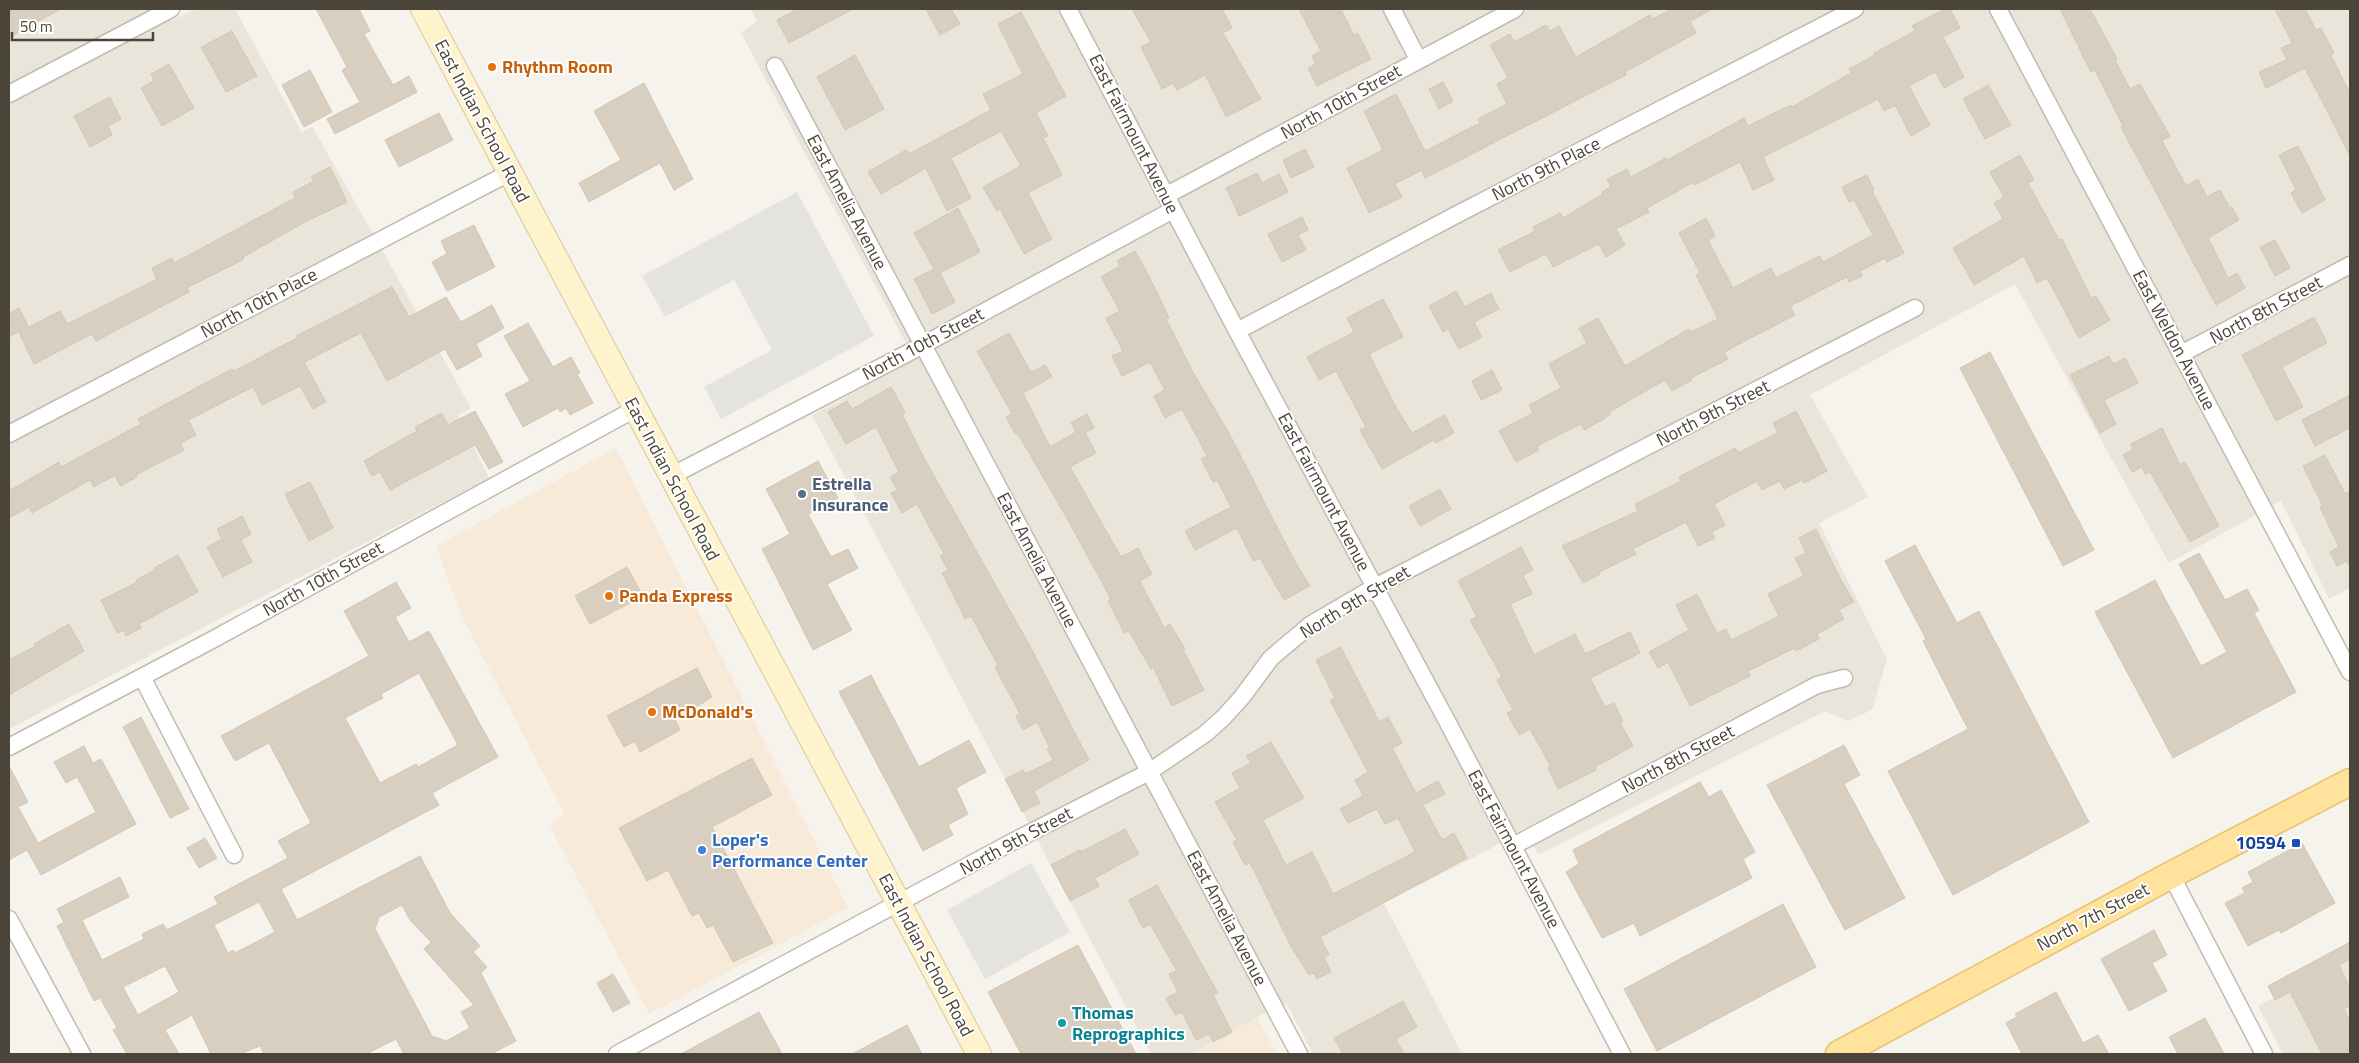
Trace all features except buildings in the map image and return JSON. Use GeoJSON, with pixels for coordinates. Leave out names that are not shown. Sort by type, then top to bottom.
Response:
{"type":"FeatureCollection","features":[{"type":"Feature","properties":{"kind":"main road","name":"East Indian School Road"},"geometry":{"type":"LineString","coordinates":[[423,9],[979,1054]]}},
{"type":"Feature","properties":{"kind":"main road","name":"North 7th Street"},"geometry":{"type":"LineString","coordinates":[[1839,1054],[2171,875],[2350,782]]}},
{"type":"Feature","properties":{"kind":"street"},"geometry":{"type":"LineString","coordinates":[[9,94],[171,9]]}},
{"type":"Feature","properties":{"kind":"street","name":"East Fairmount Avenue"},"geometry":{"type":"LineString","coordinates":[[1068,9],[1237,331],[1513,846],[1622,1054]]}},
{"type":"Feature","properties":{"kind":"street"},"geometry":{"type":"LineString","coordinates":[[1392,9],[1418,59]]}},
{"type":"Feature","properties":{"kind":"street","name":"North 10th Street"},"geometry":{"type":"LineString","coordinates":[[671,476],[923,345],[1308,121],[1418,59],[1515,9]]}},
{"type":"Feature","properties":{"kind":"street","name":"North 9th Place"},"geometry":{"type":"LineString","coordinates":[[1237,331],[1446,220],[1855,9]]}},
{"type":"Feature","properties":{"kind":"street","name":"East Weldon Avenue"},"geometry":{"type":"LineString","coordinates":[[1998,9],[2350,672]]}},
{"type":"Feature","properties":{"kind":"street","name":"East Amelia Avenue"},"geometry":{"type":"LineString","coordinates":[[775,66],[1299,1054]]}},
{"type":"Feature","properties":{"kind":"street","name":"North 10th Place"},"geometry":{"type":"LineString","coordinates":[[9,434],[509,172]]}},
{"type":"Feature","properties":{"kind":"street","name":"North 8th Street"},"geometry":{"type":"LineString","coordinates":[[2181,354],[2350,265]]}},
{"type":"Feature","properties":{"kind":"street","name":"North 9th Street"},"geometry":{"type":"LineString","coordinates":[[617,1054],[1149,772],[1211,729],[1242,697],[1270,658],[1310,625],[1375,587],[1915,308]]}},
{"type":"Feature","properties":{"kind":"street","name":"North 10th Street"},"geometry":{"type":"LineString","coordinates":[[9,747],[636,409]]}},
{"type":"Feature","properties":{"kind":"street"},"geometry":{"type":"LineString","coordinates":[[142,677],[234,855]]}},
{"type":"Feature","properties":{"kind":"street","name":"North 8th Street"},"geometry":{"type":"LineString","coordinates":[[1513,846],[1816,685],[1844,678]]}},
{"type":"Feature","properties":{"kind":"street"},"geometry":{"type":"LineString","coordinates":[[2171,875],[2264,1054]]}},
{"type":"Feature","properties":{"kind":"street"},"geometry":{"type":"LineString","coordinates":[[9,919],[82,1054]]}},
{"type":"Feature","properties":{"kind":"shaded area"},"geometry":{"type":"Polygon","coordinates":[[[9,9],[164,9],[171,21],[195,9],[235,9],[302,133],[312,126],[471,408],[458,415],[489,478],[9,729],[9,9]]]}},
{"type":"Feature","properties":{"kind":"shaded area"},"geometry":{"type":"Polygon","coordinates":[[[751,9],[2350,9],[2350,588],[2329,599],[2281,501],[2169,563],[2015,284],[1810,395],[1868,497],[1819,523],[1887,659],[1872,710],[1847,721],[1825,711],[1538,855],[1525,827],[1492,848],[1384,903],[1462,1054],[1313,1054],[1287,1004],[1257,1017],[1191,1054],[1151,1054],[812,415],[915,360],[741,33],[757,21],[751,9]]]}},
{"type":"Feature","properties":{"kind":"shaded area"},"geometry":{"type":"Polygon","coordinates":[[[797,192],[874,336],[721,419],[704,387],[772,350],[734,280],[665,317],[642,276],[797,192]]]}},
{"type":"Feature","properties":{"kind":"shaded area"},"geometry":{"type":"Polygon","coordinates":[[[616,448],[848,908],[649,1014],[550,827],[564,813],[461,615],[436,546],[616,448]]]}},
{"type":"Feature","properties":{"kind":"shaded area"},"geometry":{"type":"Polygon","coordinates":[[[1031,863],[1070,932],[985,979],[947,910],[1031,863]]]}},
{"type":"Feature","properties":{"kind":"shaded area"},"geometry":{"type":"Polygon","coordinates":[[[2350,959],[2350,1054],[2283,1054],[2258,1006],[2350,959]]]}},
{"type":"Feature","properties":{"kind":"shaded area"},"geometry":{"type":"Polygon","coordinates":[[[1257,1017],[1277,1054],[1191,1054],[1257,1017]]]}},
{"type":"Feature","properties":{"kind":"place","name":"Rhythm Room"},"geometry":{"type":"Point","coordinates":[492,67]}},
{"type":"Feature","properties":{"kind":"place","name":"Estrella Insurance"},"geometry":{"type":"Point","coordinates":[802,494]}},
{"type":"Feature","properties":{"kind":"place","name":"Panda Express"},"geometry":{"type":"Point","coordinates":[609,596]}},
{"type":"Feature","properties":{"kind":"place","name":"McDonald's"},"geometry":{"type":"Point","coordinates":[652,712]}},
{"type":"Feature","properties":{"kind":"place","name":"10594"},"geometry":{"type":"Point","coordinates":[2296,843]}},
{"type":"Feature","properties":{"kind":"place","name":"Loper's Performance Center"},"geometry":{"type":"Point","coordinates":[702,850]}},
{"type":"Feature","properties":{"kind":"place","name":"Thomas Reprographics"},"geometry":{"type":"Point","coordinates":[1062,1023]}}]}
